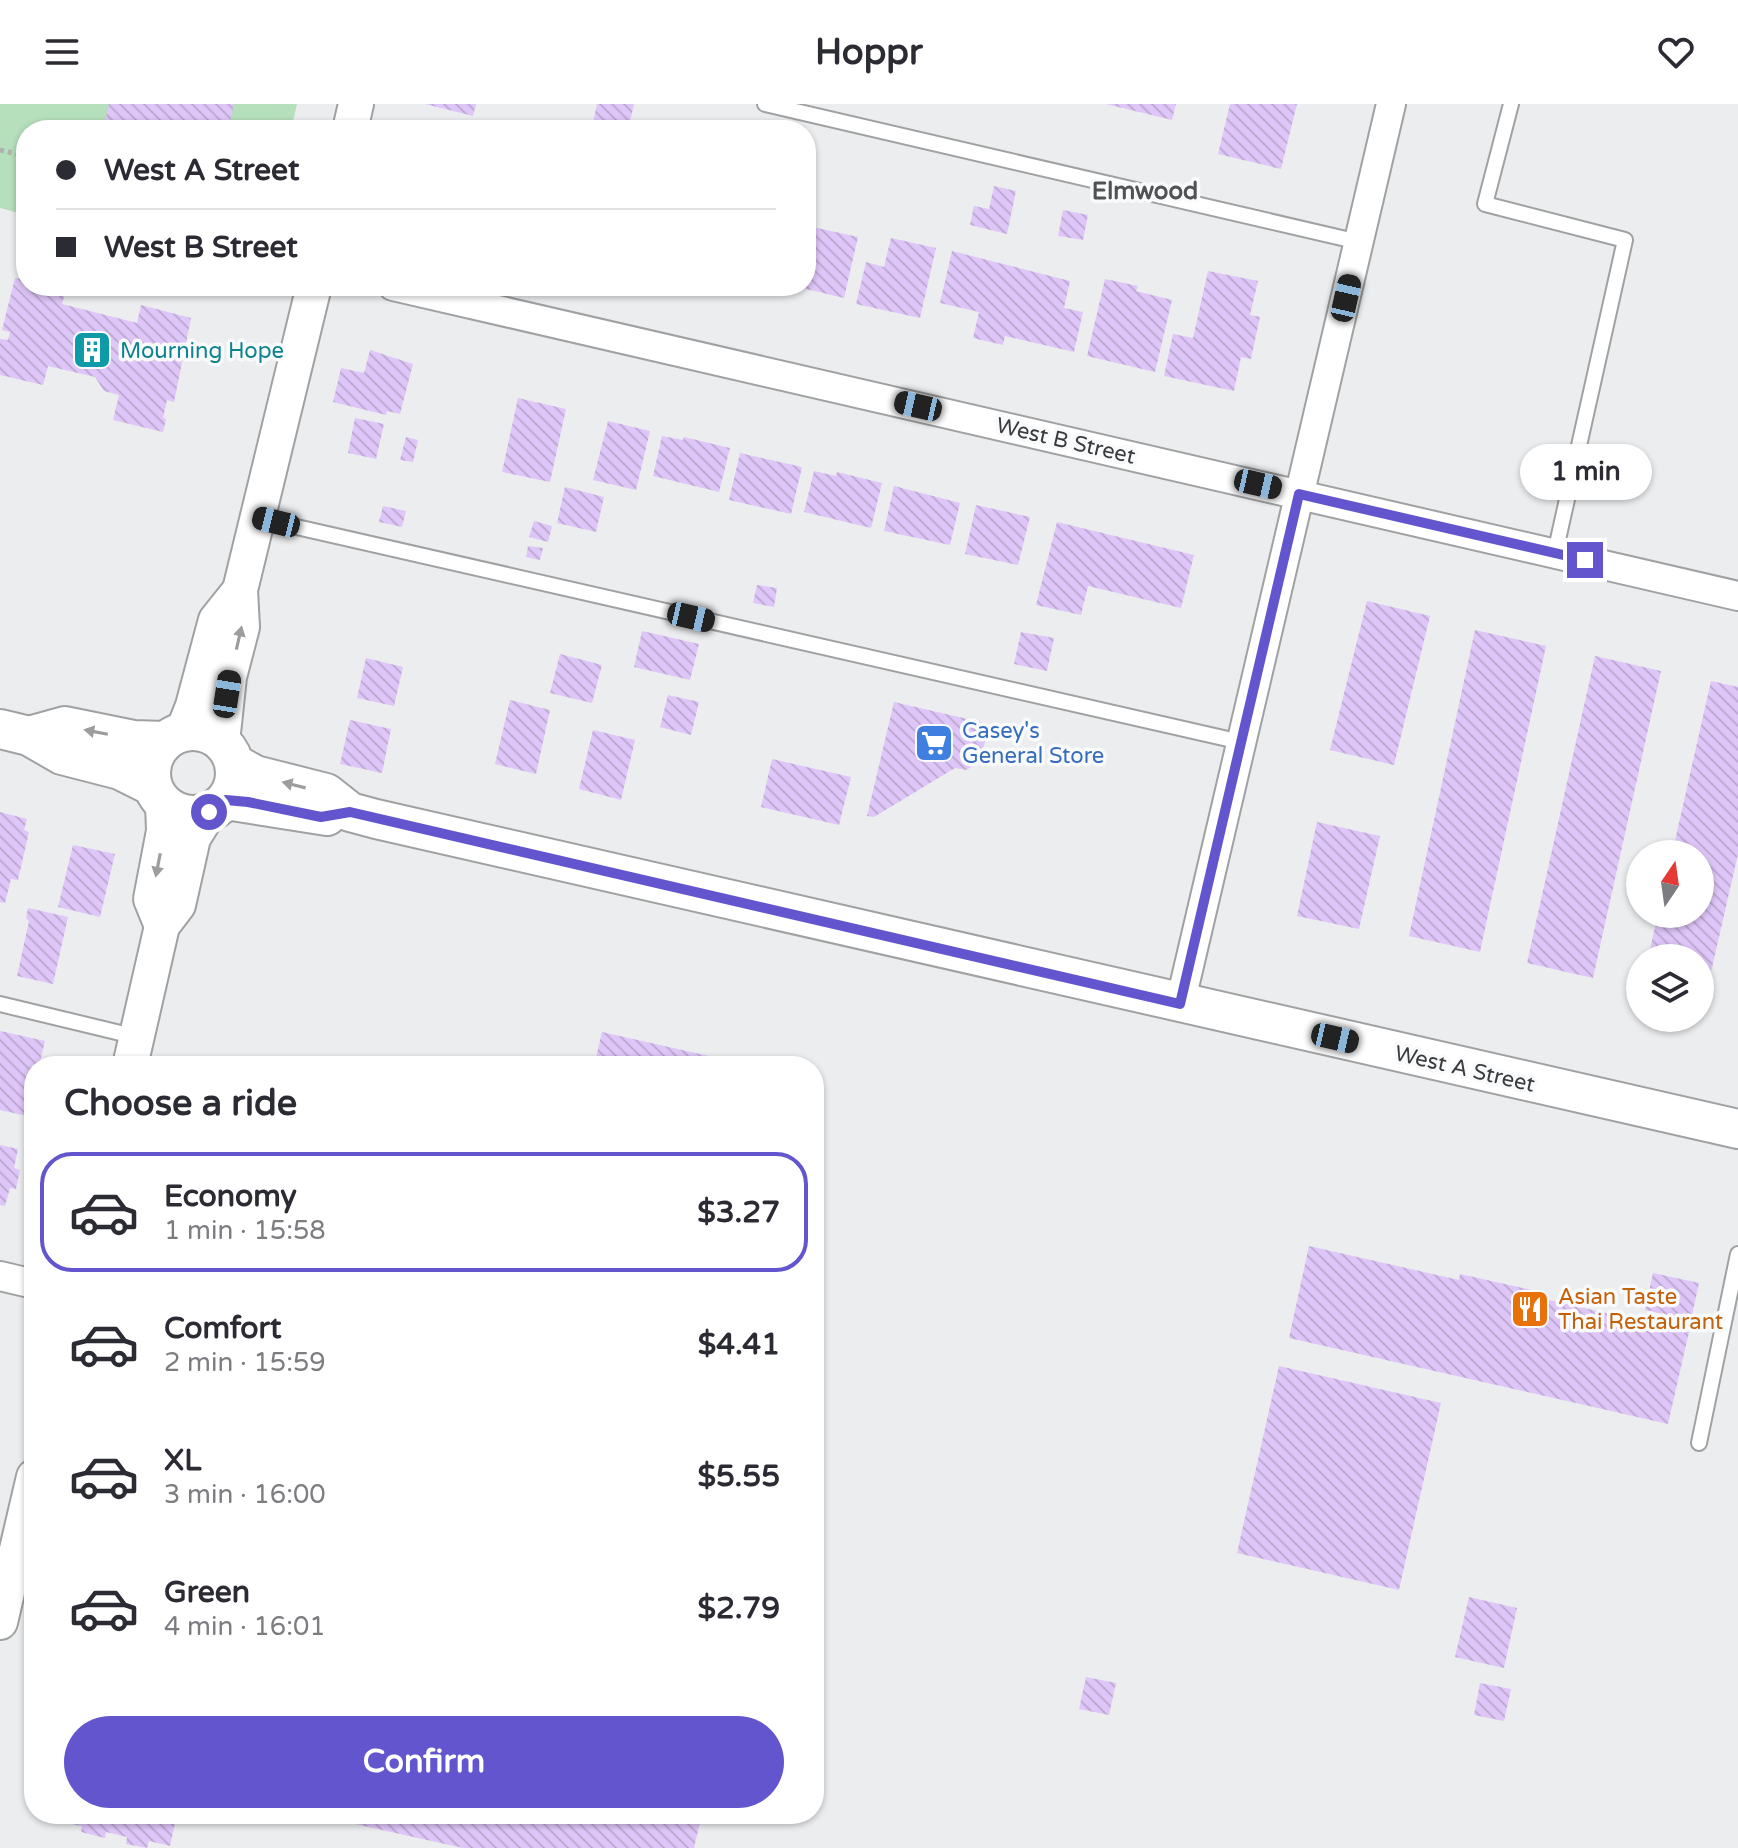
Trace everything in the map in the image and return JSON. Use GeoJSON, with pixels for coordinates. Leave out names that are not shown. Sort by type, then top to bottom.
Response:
{"type":"FeatureCollection","features":[{"type":"Feature","properties":{"kind":"main road"},"geometry":{"type":"LineString","coordinates":[[65,726],[134,740],[197,730],[211,734],[228,753],[235,781],[217,806],[196,815],[182,814],[120,770],[62,755],[14,732],[65,726]]}},
{"type":"Feature","properties":{"kind":"main road"},"geometry":{"type":"LineString","coordinates":[[158,795],[150,773],[152,759],[173,736]]}},
{"type":"Feature","properties":{"kind":"main road","name":"West A Street"},"geometry":{"type":"LineString","coordinates":[[228,753],[255,775],[326,793],[350,812]]}},
{"type":"Feature","properties":{"kind":"main road","name":"West A Street"},"geometry":{"type":"LineString","coordinates":[[217,806],[248,802],[321,817],[350,812],[1738,1129]]}},
{"type":"Feature","properties":{"kind":"street"},"geometry":{"type":"LineString","coordinates":[[1180,1004],[1391,104]]}},
{"type":"Feature","properties":{"kind":"street"},"geometry":{"type":"LineString","coordinates":[[228,753],[229,677],[242,627],[240,590],[312,296]]}},
{"type":"Feature","properties":{"kind":"street","name":"West B Street"},"geometry":{"type":"LineString","coordinates":[[437,296],[1738,596]]}},
{"type":"Feature","properties":{"kind":"street"},"geometry":{"type":"LineString","coordinates":[[173,736],[193,706],[216,620],[240,590]]}},
{"type":"Feature","properties":{"kind":"street"},"geometry":{"type":"LineString","coordinates":[[158,795],[164,831],[151,899],[162,926]]}},
{"type":"Feature","properties":{"kind":"street"},"geometry":{"type":"LineString","coordinates":[[134,1051],[162,926],[178,905],[193,838],[217,806]]}},
{"type":"Feature","properties":{"kind":"street"},"geometry":{"type":"LineString","coordinates":[[0,1276],[24,1282]]}},
{"type":"Feature","properties":{"kind":"street"},"geometry":{"type":"LineString","coordinates":[[0,1622],[24,1520]]}},
{"type":"Feature","properties":{"kind":"lane"},"geometry":{"type":"LineString","coordinates":[[765,104],[1359,242]]}},
{"type":"Feature","properties":{"kind":"lane"},"geometry":{"type":"LineString","coordinates":[[1511,104],[1485,204],[1625,240],[1555,553]]}},
{"type":"Feature","properties":{"kind":"lane"},"geometry":{"type":"LineString","coordinates":[[257,518],[1241,742]]}},
{"type":"Feature","properties":{"kind":"lane"},"geometry":{"type":"LineString","coordinates":[[0,1004],[134,1051]]}},
{"type":"Feature","properties":{"kind":"lane"},"geometry":{"type":"LineString","coordinates":[[1699,1443],[1738,1254]]}},
{"type":"Feature","properties":{"kind":"green space"},"geometry":{"type":"Polygon","coordinates":[[[0,104],[297,104],[293,120],[16,120],[16,212],[0,208],[0,104]]]}},
{"type":"Feature","properties":{"kind":"building"},"geometry":{"type":"Polygon","coordinates":[[[109,104],[234,104],[230,120],[105,120],[109,104]]]}},
{"type":"Feature","properties":{"kind":"building"},"geometry":{"type":"Polygon","coordinates":[[[425,104],[476,104],[473,116],[425,104]]]}},
{"type":"Feature","properties":{"kind":"building"},"geometry":{"type":"Polygon","coordinates":[[[597,104],[634,104],[630,120],[594,120],[597,104]]]}},
{"type":"Feature","properties":{"kind":"building"},"geometry":{"type":"Polygon","coordinates":[[[1106,104],[1176,104],[1172,120],[1106,104]]]}},
{"type":"Feature","properties":{"kind":"building"},"geometry":{"type":"Polygon","coordinates":[[[1230,104],[1297,104],[1281,169],[1218,154],[1230,104]]]}},
{"type":"Feature","properties":{"kind":"building"},"geometry":{"type":"Polygon","coordinates":[[[994,186],[1016,191],[1007,234],[970,225],[974,206],[989,209],[994,186]]]}},
{"type":"Feature","properties":{"kind":"building"},"geometry":{"type":"Polygon","coordinates":[[[1063,210],[1088,215],[1083,240],[1058,236],[1063,210]]]}},
{"type":"Feature","properties":{"kind":"building"},"geometry":{"type":"Polygon","coordinates":[[[816,228],[858,237],[844,298],[816,291],[816,228]]]}},
{"type":"Feature","properties":{"kind":"building"},"geometry":{"type":"Polygon","coordinates":[[[891,238],[936,248],[920,318],[856,304],[866,262],[884,267],[891,238]]]}},
{"type":"Feature","properties":{"kind":"building"},"geometry":{"type":"Polygon","coordinates":[[[952,251],[1070,281],[1064,308],[1083,312],[1074,352],[1005,336],[1003,345],[973,338],[979,312],[940,303],[952,251]]]}},
{"type":"Feature","properties":{"kind":"building"},"geometry":{"type":"Polygon","coordinates":[[[1208,271],[1258,281],[1250,315],[1260,317],[1251,359],[1241,357],[1234,391],[1164,376],[1173,334],[1193,338],[1208,271]]]}},
{"type":"Feature","properties":{"kind":"building","name":"Mourning Hope"},"geometry":{"type":"Polygon","coordinates":[[[15,278],[16,296],[64,296],[62,304],[137,323],[141,305],[191,318],[174,402],[167,400],[163,432],[113,420],[119,395],[104,391],[95,377],[48,366],[43,385],[0,375],[0,339],[8,340],[10,332],[2,330],[15,278]]]}},
{"type":"Feature","properties":{"kind":"building"},"geometry":{"type":"Polygon","coordinates":[[[1105,279],[1138,286],[1136,291],[1172,300],[1155,372],[1087,356],[1105,279]]]}},
{"type":"Feature","properties":{"kind":"building"},"geometry":{"type":"Polygon","coordinates":[[[370,350],[413,364],[400,414],[387,411],[386,415],[333,402],[341,368],[364,373],[370,350]]]}},
{"type":"Feature","properties":{"kind":"building"},"geometry":{"type":"Polygon","coordinates":[[[518,398],[566,409],[550,482],[502,472],[518,398]]]}},
{"type":"Feature","properties":{"kind":"building"},"geometry":{"type":"Polygon","coordinates":[[[355,418],[384,424],[376,459],[348,453],[355,418]]]}},
{"type":"Feature","properties":{"kind":"building"},"geometry":{"type":"Polygon","coordinates":[[[608,421],[650,431],[636,490],[593,480],[608,421]]]}},
{"type":"Feature","properties":{"kind":"building"},"geometry":{"type":"Polygon","coordinates":[[[662,436],[683,440],[684,437],[730,448],[719,492],[653,476],[662,436]]]}},
{"type":"Feature","properties":{"kind":"building"},"geometry":{"type":"Polygon","coordinates":[[[406,437],[418,440],[413,462],[400,460],[406,437]]]}},
{"type":"Feature","properties":{"kind":"building"},"geometry":{"type":"Polygon","coordinates":[[[740,453],[802,467],[791,514],[729,500],[740,453]]]}},
{"type":"Feature","properties":{"kind":"building"},"geometry":{"type":"Polygon","coordinates":[[[814,471],[836,476],[837,472],[882,483],[871,528],[804,512],[814,471]]]}},
{"type":"Feature","properties":{"kind":"building"},"geometry":{"type":"Polygon","coordinates":[[[894,486],[960,503],[950,545],[884,531],[894,486]]]}},
{"type":"Feature","properties":{"kind":"building"},"geometry":{"type":"Polygon","coordinates":[[[565,487],[604,497],[596,532],[557,523],[565,487]]]}},
{"type":"Feature","properties":{"kind":"building"},"geometry":{"type":"Polygon","coordinates":[[[976,505],[1030,517],[1018,565],[965,554],[976,505]]]}},
{"type":"Feature","properties":{"kind":"building"},"geometry":{"type":"Polygon","coordinates":[[[383,506],[406,511],[402,527],[379,522],[383,506]]]}},
{"type":"Feature","properties":{"kind":"building"},"geometry":{"type":"Polygon","coordinates":[[[534,521],[552,526],[548,542],[529,537],[534,521]]]}},
{"type":"Feature","properties":{"kind":"building"},"geometry":{"type":"Polygon","coordinates":[[[1057,522],[1194,555],[1181,608],[1088,586],[1081,615],[1036,605],[1057,522]]]}},
{"type":"Feature","properties":{"kind":"building"},"geometry":{"type":"Polygon","coordinates":[[[528,546],[543,548],[540,560],[526,557],[528,546]]]}},
{"type":"Feature","properties":{"kind":"building"},"geometry":{"type":"Polygon","coordinates":[[[757,585],[777,588],[774,607],[753,603],[757,585]]]}},
{"type":"Feature","properties":{"kind":"building"},"geometry":{"type":"Polygon","coordinates":[[[1367,601],[1430,616],[1394,765],[1330,750],[1367,601]]]}},
{"type":"Feature","properties":{"kind":"building"},"geometry":{"type":"Polygon","coordinates":[[[1475,630],[1546,646],[1480,952],[1409,936],[1475,630]]]}},
{"type":"Feature","properties":{"kind":"building"},"geometry":{"type":"Polygon","coordinates":[[[642,631],[699,644],[690,680],[634,667],[642,631]]]}},
{"type":"Feature","properties":{"kind":"building"},"geometry":{"type":"Polygon","coordinates":[[[1021,632],[1054,638],[1047,671],[1014,664],[1021,632]]]}},
{"type":"Feature","properties":{"kind":"building"},"geometry":{"type":"Polygon","coordinates":[[[560,654],[602,665],[592,703],[550,693],[560,654]]]}},
{"type":"Feature","properties":{"kind":"building"},"geometry":{"type":"Polygon","coordinates":[[[1595,656],[1661,671],[1593,978],[1527,963],[1595,656]]]}},
{"type":"Feature","properties":{"kind":"building"},"geometry":{"type":"Polygon","coordinates":[[[366,658],[403,667],[394,706],[357,698],[366,658]]]}},
{"type":"Feature","properties":{"kind":"building"},"geometry":{"type":"Polygon","coordinates":[[[1711,681],[1738,687],[1738,854],[1714,959],[1714,944],[1651,944],[1655,928],[1714,928],[1714,840],[1675,840],[1711,681]]]}},
{"type":"Feature","properties":{"kind":"building"},"geometry":{"type":"Polygon","coordinates":[[[668,695],[699,702],[691,735],[660,727],[668,695]]]}},
{"type":"Feature","properties":{"kind":"building"},"geometry":{"type":"Polygon","coordinates":[[[510,700],[550,710],[536,774],[495,764],[510,700]]]}},
{"type":"Feature","properties":{"kind":"building","name":"Casey's General Store"},"geometry":{"type":"Polygon","coordinates":[[[894,702],[989,724],[980,762],[966,770],[955,768],[874,817],[867,816],[894,702]]]}},
{"type":"Feature","properties":{"kind":"building"},"geometry":{"type":"Polygon","coordinates":[[[350,720],[391,729],[382,773],[340,764],[350,720]]]}},
{"type":"Feature","properties":{"kind":"building"},"geometry":{"type":"Polygon","coordinates":[[[593,730],[635,740],[621,800],[579,789],[593,730]]]}},
{"type":"Feature","properties":{"kind":"building"},"geometry":{"type":"Polygon","coordinates":[[[772,759],[851,777],[839,825],[761,807],[772,759]]]}},
{"type":"Feature","properties":{"kind":"building"},"geometry":{"type":"Polygon","coordinates":[[[0,812],[27,819],[24,830],[29,832],[18,880],[11,879],[5,903],[0,902],[0,812]]]}},
{"type":"Feature","properties":{"kind":"building"},"geometry":{"type":"Polygon","coordinates":[[[1317,822],[1380,836],[1359,929],[1297,916],[1317,822]]]}},
{"type":"Feature","properties":{"kind":"building"},"geometry":{"type":"Polygon","coordinates":[[[73,845],[115,854],[100,917],[58,907],[73,845]]]}},
{"type":"Feature","properties":{"kind":"building"},"geometry":{"type":"Polygon","coordinates":[[[28,908],[68,917],[53,984],[17,976],[29,921],[26,918],[28,908]]]}},
{"type":"Feature","properties":{"kind":"building"},"geometry":{"type":"Polygon","coordinates":[[[0,1031],[45,1041],[41,1056],[24,1056],[24,1115],[0,1110],[0,1031]]]}},
{"type":"Feature","properties":{"kind":"building"},"geometry":{"type":"Polygon","coordinates":[[[602,1032],[709,1056],[596,1056],[602,1032]]]}},
{"type":"Feature","properties":{"kind":"building"},"geometry":{"type":"Polygon","coordinates":[[[0,1145],[18,1149],[14,1168],[20,1170],[16,1189],[10,1188],[5,1206],[0,1205],[0,1145]]]}},
{"type":"Feature","properties":{"kind":"building"},"geometry":{"type":"Polygon","coordinates":[[[1309,1246],[1459,1280],[1460,1274],[1541,1292],[1540,1298],[1689,1332],[1668,1424],[1289,1338],[1309,1246]]]}},
{"type":"Feature","properties":{"kind":"building"},"geometry":{"type":"Polygon","coordinates":[[[1653,1273],[1699,1283],[1691,1320],[1645,1310],[1653,1273]]]}},
{"type":"Feature","properties":{"kind":"building"},"geometry":{"type":"Polygon","coordinates":[[[1279,1366],[1441,1403],[1399,1590],[1237,1553],[1279,1366]]]}},
{"type":"Feature","properties":{"kind":"building"},"geometry":{"type":"Polygon","coordinates":[[[1469,1597],[1517,1608],[1504,1668],[1455,1657],[1469,1597]]]}},
{"type":"Feature","properties":{"kind":"building"},"geometry":{"type":"Polygon","coordinates":[[[1086,1677],[1116,1683],[1109,1715],[1079,1709],[1086,1677]]]}},
{"type":"Feature","properties":{"kind":"building"},"geometry":{"type":"Polygon","coordinates":[[[1480,1683],[1511,1689],[1504,1721],[1474,1715],[1480,1683]]]}},
{"type":"Feature","properties":{"kind":"building"},"geometry":{"type":"Polygon","coordinates":[[[72,1824],[175,1824],[170,1846],[149,1841],[147,1848],[126,1844],[127,1837],[106,1832],[105,1838],[81,1832],[82,1826],[72,1824]]]}},
{"type":"Feature","properties":{"kind":"building"},"geometry":{"type":"Polygon","coordinates":[[[355,1824],[700,1824],[694,1848],[463,1848],[355,1824]]]}},
{"type":"Feature","properties":{"kind":"place","name":"Mourning Hope"},"geometry":{"type":"Point","coordinates":[92,350]}},
{"type":"Feature","properties":{"kind":"place","name":"Casey's General Store"},"geometry":{"type":"Point","coordinates":[934,743]}},
{"type":"Feature","properties":{"kind":"place","name":"Asian Taste Thai Restaurant"},"geometry":{"type":"Point","coordinates":[1530,1309]}},
{"type":"Feature","properties":{"kind":"district","name":"Elmwood"},"geometry":{"type":"Point","coordinates":[1145,191]}},
{"type":"Feature","properties":{"kind":"route"},"geometry":{"type":"LineString","coordinates":[[209,812],[226,800],[321,817],[350,812],[1180,1004],[1299,494],[1585,560]]}}]}
